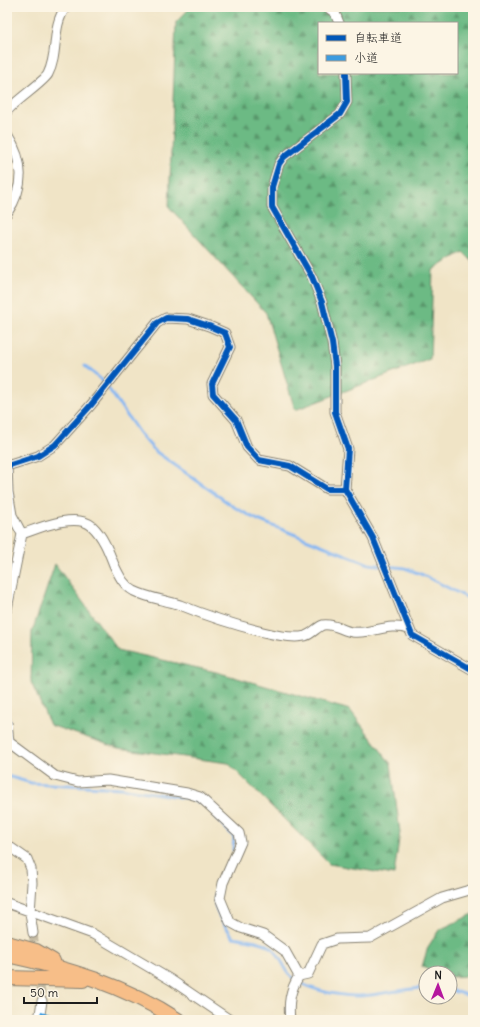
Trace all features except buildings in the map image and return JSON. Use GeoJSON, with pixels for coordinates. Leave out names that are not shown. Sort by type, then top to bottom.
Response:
{"type":"FeatureCollection","features":[{"type":"Feature","properties":{"kind":"highway"},"geometry":{"type":"LineString","coordinates":[[7,943],[36,951],[72,972]]}},
{"type":"Feature","properties":{"kind":"highway"},"geometry":{"type":"LineString","coordinates":[[7,955],[100,981],[129,993],[178,1020]]}},
{"type":"Feature","properties":{"kind":"highway"},"geometry":{"type":"LineString","coordinates":[[7,978],[100,981]]}},
{"type":"Feature","properties":{"kind":"street"},"geometry":{"type":"LineString","coordinates":[[7,111],[23,94],[48,76],[54,55],[57,22],[66,7]]}},
{"type":"Feature","properties":{"kind":"street"},"geometry":{"type":"LineString","coordinates":[[327,7],[335,13],[339,22]]}},
{"type":"Feature","properties":{"kind":"street"},"geometry":{"type":"LineString","coordinates":[[346,74],[347,102],[340,114],[284,157],[279,164],[272,187],[272,207],[312,277],[322,302],[332,343],[335,366],[335,412],[348,449],[345,489],[373,538],[412,635],[473,670]]}},
{"type":"Feature","properties":{"kind":"street"},"geometry":{"type":"LineString","coordinates":[[7,135],[20,162],[20,185],[16,201],[7,213]]}},
{"type":"Feature","properties":{"kind":"street"},"geometry":{"type":"LineString","coordinates":[[7,609],[22,534],[12,515],[8,492],[7,465],[38,456],[55,445],[91,405],[157,323],[166,318],[188,319],[225,333],[230,347],[212,384],[213,394],[236,420],[247,447],[259,460],[290,466],[327,489],[345,489]]}},
{"type":"Feature","properties":{"kind":"street"},"geometry":{"type":"LineString","coordinates":[[22,534],[53,523],[77,520],[91,525],[106,544],[121,581],[133,591],[180,605],[193,612],[262,632],[282,636],[304,636],[324,625],[338,626],[352,632],[371,631],[383,627],[409,629]]}},
{"type":"Feature","properties":{"kind":"street"},"geometry":{"type":"LineString","coordinates":[[7,722],[8,743],[55,776],[78,782],[108,780],[187,793],[200,797],[239,833],[241,842],[223,883],[220,898],[230,922],[241,928],[263,935],[285,950],[299,976]]}},
{"type":"Feature","properties":{"kind":"street"},"geometry":{"type":"LineString","coordinates":[[7,845],[27,859],[31,869],[30,913],[33,934]]}},
{"type":"Feature","properties":{"kind":"street"},"geometry":{"type":"LineString","coordinates":[[299,976],[308,974],[322,944],[337,939],[370,938],[442,898],[473,889]]}},
{"type":"Feature","properties":{"kind":"street"},"geometry":{"type":"LineString","coordinates":[[7,904],[93,934],[171,980],[230,1020]]}},
{"type":"Feature","properties":{"kind":"street"},"geometry":{"type":"LineString","coordinates":[[290,1020],[288,1003],[299,976]]}},
{"type":"Feature","properties":{"kind":"street"},"geometry":{"type":"LineString","coordinates":[[36,1020],[40,1014],[42,1001]]}},
{"type":"Feature","properties":{"kind":"green space"},"geometry":{"type":"Polygon","coordinates":[[[191,7],[473,7],[473,262],[463,252],[433,270],[430,359],[295,410],[266,313],[169,207],[176,22],[191,7]]]}},
{"type":"Feature","properties":{"kind":"green space"},"geometry":{"type":"Polygon","coordinates":[[[55,564],[118,650],[216,672],[350,710],[391,764],[400,832],[394,875],[329,864],[228,763],[118,748],[50,725],[31,682],[32,632],[55,564]]]}},
{"type":"Feature","properties":{"kind":"green space"},"geometry":{"type":"Polygon","coordinates":[[[473,914],[473,973],[467,976],[458,977],[458,965],[423,965],[428,947],[439,930],[473,914]]]}},
{"type":"Feature","properties":{"kind":"waterway"},"geometry":{"type":"LineString","coordinates":[[85,366],[104,382],[139,433],[155,451],[234,507],[258,520],[369,564],[405,568],[423,575],[468,598],[473,598]]}},
{"type":"Feature","properties":{"kind":"waterway"},"geometry":{"type":"LineString","coordinates":[[7,776],[31,783],[121,788],[192,799],[204,805]]}},
{"type":"Feature","properties":{"kind":"waterway"},"geometry":{"type":"LineString","coordinates":[[215,816],[234,837],[233,850]]}},
{"type":"Feature","properties":{"kind":"waterway"},"geometry":{"type":"LineString","coordinates":[[218,885],[215,900],[216,906],[221,919],[233,937],[260,942],[270,946],[292,977],[302,984],[318,990],[354,996],[418,989]]}},
{"type":"Feature","properties":{"kind":"waterway"},"geometry":{"type":"LineString","coordinates":[[458,992],[473,997]]}},
{"type":"Feature","properties":{"kind":"tunnel"},"geometry":{"type":"LineString","coordinates":[[33,933],[42,1001]]}},
{"type":"Feature","properties":{"kind":"marked path"},"geometry":{"type":"LineString","coordinates":[[40,1014],[57,1020]]}},
{"type":"Feature","properties":{"kind":"cycle path"},"geometry":{"type":"LineString","coordinates":[[346,74],[347,102],[340,114],[284,157],[279,164],[272,187],[272,207],[312,277],[322,302],[332,343],[335,366],[335,412],[348,449],[345,489],[373,538],[412,635],[473,670]]}},
{"type":"Feature","properties":{"kind":"cycle path"},"geometry":{"type":"LineString","coordinates":[[7,464],[7,466],[38,456],[55,445],[91,405],[157,323],[166,318],[188,319],[225,333],[230,347],[212,384],[213,394],[236,420],[247,447],[259,460],[290,466],[327,489],[345,489]]}}]}
